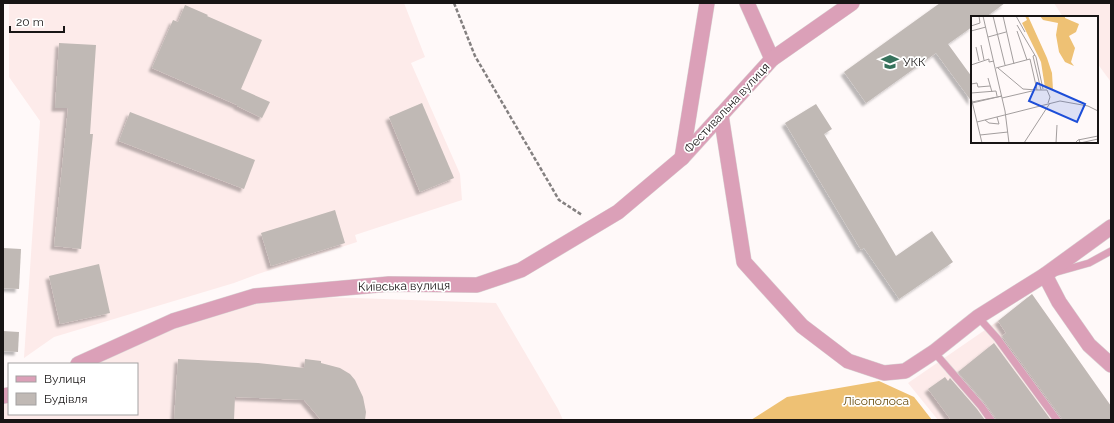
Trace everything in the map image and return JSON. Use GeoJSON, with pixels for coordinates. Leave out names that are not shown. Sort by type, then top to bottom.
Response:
{"type":"FeatureCollection","features":[{"type":"Feature","properties":{"kind":"street","name":"Фестивальна вулиця"},"geometry":{"type":"LineString","coordinates":[[682,158],[707,3]]}},
{"type":"Feature","properties":{"kind":"street","name":"Фестивальна вулиця"},"geometry":{"type":"LineString","coordinates":[[682,158],[772,59],[747,3]]}},
{"type":"Feature","properties":{"kind":"street"},"geometry":{"type":"LineString","coordinates":[[772,59],[852,3]]}},
{"type":"Feature","properties":{"kind":"street"},"geometry":{"type":"LineString","coordinates":[[721,115],[744,262],[802,326],[848,361],[884,373],[905,370],[934,352],[978,317],[1045,275],[1111,227]]}},
{"type":"Feature","properties":{"kind":"street","name":"Київська вулиця"},"geometry":{"type":"LineString","coordinates":[[80,363],[173,321],[255,296],[389,284],[477,285],[521,270],[618,212],[682,158]]}},
{"type":"Feature","properties":{"kind":"street"},"geometry":{"type":"LineString","coordinates":[[1045,275],[1059,302],[1089,345],[1111,365]]}},
{"type":"Feature","properties":{"kind":"lane"},"geometry":{"type":"LineString","coordinates":[[1045,275],[1089,263],[1111,251]]}},
{"type":"Feature","properties":{"kind":"lane"},"geometry":{"type":"LineString","coordinates":[[978,317],[997,338],[1057,420]]}},
{"type":"Feature","properties":{"kind":"lane"},"geometry":{"type":"LineString","coordinates":[[934,352],[981,406],[991,420]]}},
{"type":"Feature","properties":{"kind":"path"},"geometry":{"type":"LineString","coordinates":[[454,3],[475,56],[559,200],[597,225]]}},
{"type":"Feature","properties":{"kind":"shaded area"},"geometry":{"type":"Polygon","coordinates":[[[9,3],[404,3],[425,57],[411,63],[460,174],[462,200],[355,235],[357,242],[234,283],[54,337],[24,358],[40,121],[9,77],[9,3]]]}},
{"type":"Feature","properties":{"kind":"shaded area"},"geometry":{"type":"Polygon","coordinates":[[[1054,3],[1111,3],[1111,82],[1098,64],[1098,16],[1062,16],[1054,3]]]}},
{"type":"Feature","properties":{"kind":"shaded area"},"geometry":{"type":"Polygon","coordinates":[[[1032,294],[1111,406],[1111,420],[938,420],[908,383],[998,321],[1032,294]]]}},
{"type":"Feature","properties":{"kind":"shaded area"},"geometry":{"type":"Polygon","coordinates":[[[255,296],[496,303],[563,420],[3,420],[3,396],[8,395],[8,415],[138,415],[138,363],[81,363],[255,296]]]}},
{"type":"Feature","properties":{"kind":"green space","name":"Лісополоса"},"geometry":{"type":"Polygon","coordinates":[[[879,381],[914,397],[932,420],[751,420],[787,397],[879,381]]]}},
{"type":"Feature","properties":{"kind":"building","name":"УКК"},"geometry":{"type":"Polygon","coordinates":[[[940,3],[1005,3],[987,16],[971,16],[971,28],[948,44],[971,76],[971,101],[936,53],[866,103],[844,72],[940,3]]]}},
{"type":"Feature","properties":{"kind":"building"},"geometry":{"type":"Polygon","coordinates":[[[185,5],[262,40],[241,89],[270,102],[262,118],[237,105],[152,68],[173,20],[178,22],[185,5]]]}},
{"type":"Feature","properties":{"kind":"building"},"geometry":{"type":"Polygon","coordinates":[[[59,43],[96,45],[90,134],[93,134],[81,249],[54,246],[68,108],[55,108],[59,43]]]}},
{"type":"Feature","properties":{"kind":"building"},"geometry":{"type":"Polygon","coordinates":[[[422,103],[454,178],[420,192],[389,117],[422,103]]]}},
{"type":"Feature","properties":{"kind":"building"},"geometry":{"type":"Polygon","coordinates":[[[816,104],[832,129],[824,134],[896,256],[932,231],[953,262],[899,299],[864,248],[861,250],[785,123],[816,104]]]}},
{"type":"Feature","properties":{"kind":"building"},"geometry":{"type":"Polygon","coordinates":[[[130,112],[255,160],[244,189],[119,141],[130,112]]]}},
{"type":"Feature","properties":{"kind":"building"},"geometry":{"type":"Polygon","coordinates":[[[335,210],[345,243],[271,266],[261,233],[335,210]]]}},
{"type":"Feature","properties":{"kind":"building"},"geometry":{"type":"Polygon","coordinates":[[[3,248],[21,249],[19,289],[3,288],[3,248]]]}},
{"type":"Feature","properties":{"kind":"building"},"geometry":{"type":"Polygon","coordinates":[[[99,264],[110,313],[60,324],[49,276],[99,264]]]}},
{"type":"Feature","properties":{"kind":"building"},"geometry":{"type":"Polygon","coordinates":[[[1032,294],[1111,406],[1111,420],[1062,420],[1002,336],[1006,333],[998,321],[1032,294]]]}},
{"type":"Feature","properties":{"kind":"building"},"geometry":{"type":"Polygon","coordinates":[[[3,331],[19,332],[18,352],[3,351],[3,331]]]}},
{"type":"Feature","properties":{"kind":"building"},"geometry":{"type":"Polygon","coordinates":[[[994,343],[1051,420],[996,420],[985,403],[958,372],[994,343]]]}},
{"type":"Feature","properties":{"kind":"building"},"geometry":{"type":"Polygon","coordinates":[[[178,359],[258,363],[304,368],[305,359],[321,361],[321,363],[340,368],[350,374],[355,380],[363,397],[366,412],[365,420],[321,420],[304,400],[235,397],[234,420],[174,420],[178,359]]]}},
{"type":"Feature","properties":{"kind":"building"},"geometry":{"type":"Polygon","coordinates":[[[945,377],[948,381],[950,378],[985,420],[951,420],[928,389],[945,377]]]}},
{"type":"Feature","properties":{"kind":"place","name":"УКК"},"geometry":{"type":"Point","coordinates":[890,62]}}]}
